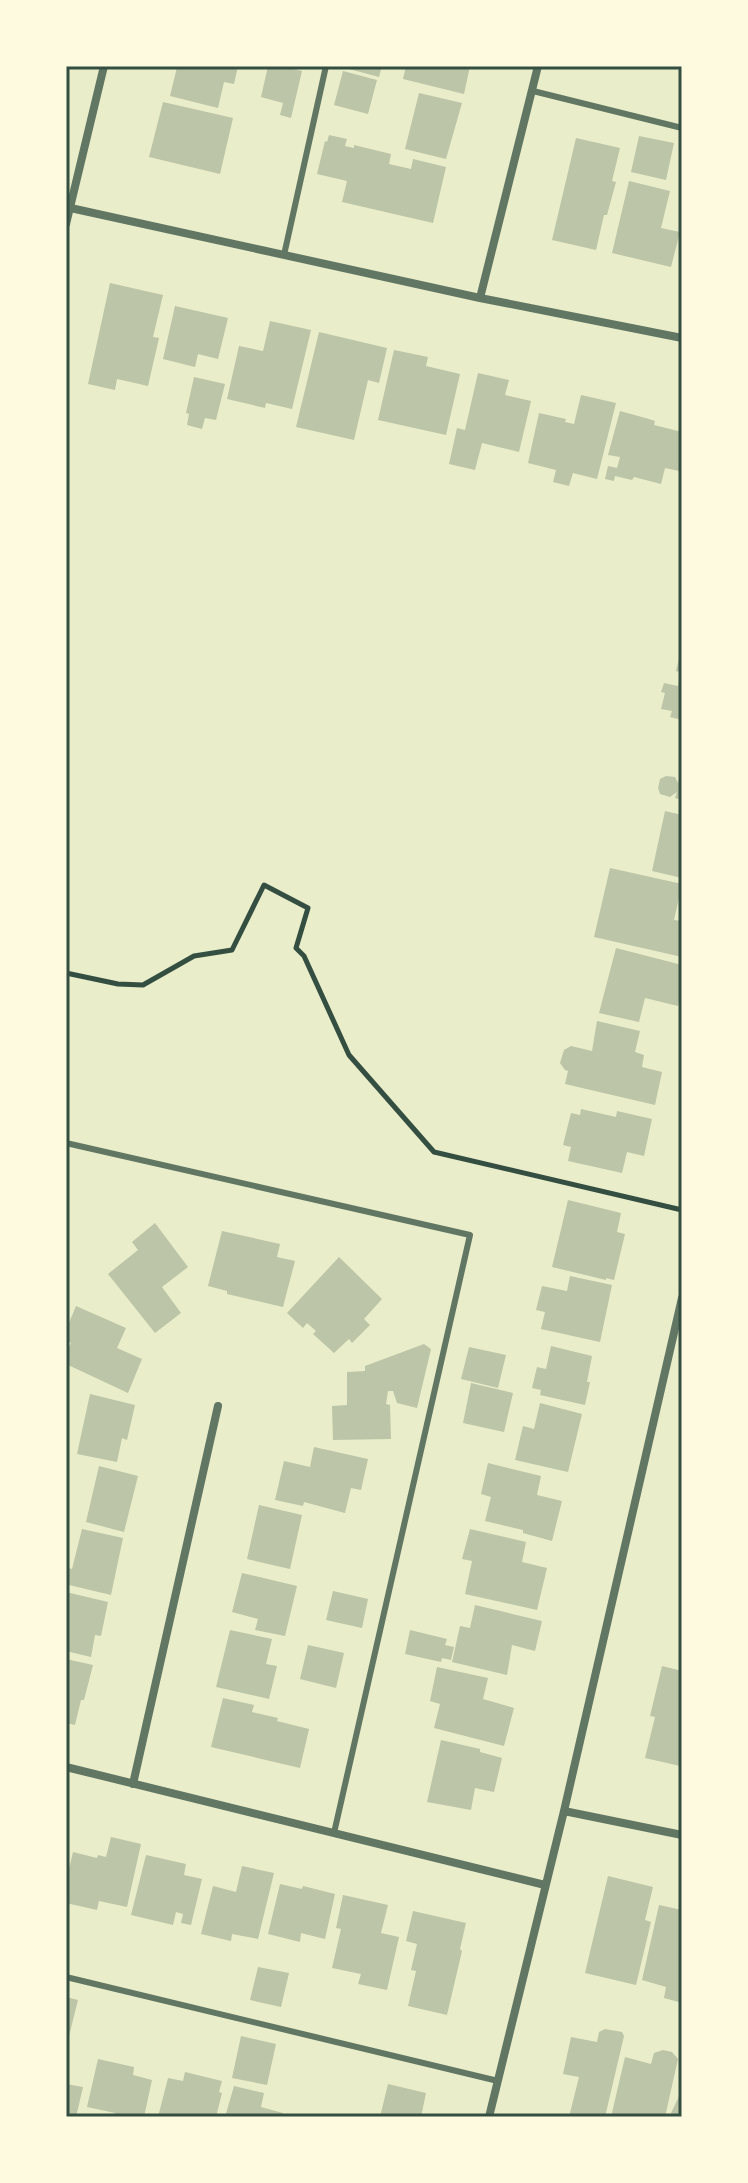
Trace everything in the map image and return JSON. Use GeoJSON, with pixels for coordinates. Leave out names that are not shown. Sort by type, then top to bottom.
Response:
{"type":"FeatureCollection","features":[{"type":"Feature","properties":{"kind":"street"},"geometry":{"type":"LineString","coordinates":[[66,224],[104,66]]}},
{"type":"Feature","properties":{"kind":"street"},"geometry":{"type":"LineString","coordinates":[[480,298],[538,66]]}},
{"type":"Feature","properties":{"kind":"street"},"geometry":{"type":"LineString","coordinates":[[68,208],[480,298],[682,338]]}},
{"type":"Feature","properties":{"kind":"street"},"geometry":{"type":"LineString","coordinates":[[489,2117],[564,1811],[682,1298]]}},
{"type":"Feature","properties":{"kind":"street"},"geometry":{"type":"LineString","coordinates":[[133,1784],[218,1406]]}},
{"type":"Feature","properties":{"kind":"street"},"geometry":{"type":"LineString","coordinates":[[66,1767],[545,1885]]}},
{"type":"Feature","properties":{"kind":"street"},"geometry":{"type":"LineString","coordinates":[[564,1811],[682,1835]]}},
{"type":"Feature","properties":{"kind":"lane"},"geometry":{"type":"LineString","coordinates":[[284,255],[326,66]]}},
{"type":"Feature","properties":{"kind":"lane"},"geometry":{"type":"LineString","coordinates":[[533,91],[682,128]]}},
{"type":"Feature","properties":{"kind":"lane"},"geometry":{"type":"LineString","coordinates":[[66,1143],[470,1235],[334,1833]]}},
{"type":"Feature","properties":{"kind":"lane"},"geometry":{"type":"LineString","coordinates":[[66,1977],[498,2081]]}},
{"type":"Feature","properties":{"kind":"path"},"geometry":{"type":"LineString","coordinates":[[66,973],[118,984],[143,985],[194,956],[232,950],[264,885],[308,908],[296,948],[304,956],[349,1055],[434,1152],[682,1210]]}},
{"type":"Feature","properties":{"kind":"building"},"geometry":{"type":"Polygon","coordinates":[[[238,66],[234,84],[224,82],[218,108],[170,96],[177,67],[238,66]]]}},
{"type":"Feature","properties":{"kind":"building"},"geometry":{"type":"Polygon","coordinates":[[[268,66],[302,71],[291,118],[280,115],[283,103],[261,97],[268,66]]]}},
{"type":"Feature","properties":{"kind":"building"},"geometry":{"type":"Polygon","coordinates":[[[338,66],[382,66],[379,77],[338,66]]]}},
{"type":"Feature","properties":{"kind":"building"},"geometry":{"type":"Polygon","coordinates":[[[406,66],[470,66],[464,94],[403,79],[406,66]]]}},
{"type":"Feature","properties":{"kind":"building"},"geometry":{"type":"Polygon","coordinates":[[[343,71],[377,80],[368,114],[334,105],[343,71]]]}},
{"type":"Feature","properties":{"kind":"building"},"geometry":{"type":"Polygon","coordinates":[[[419,93],[462,103],[446,159],[405,149],[419,93]]]}},
{"type":"Feature","properties":{"kind":"building"},"geometry":{"type":"Polygon","coordinates":[[[163,102],[233,118],[220,174],[149,157],[163,102]]]}},
{"type":"Feature","properties":{"kind":"building"},"geometry":{"type":"Polygon","coordinates":[[[329,135],[347,139],[345,146],[354,148],[354,145],[391,154],[389,164],[411,169],[413,159],[446,167],[433,223],[342,202],[347,181],[317,174],[329,135]]]}},
{"type":"Feature","properties":{"kind":"building"},"geometry":{"type":"Polygon","coordinates":[[[639,136],[674,143],[666,180],[631,172],[639,136]]]}},
{"type":"Feature","properties":{"kind":"building"},"geometry":{"type":"Polygon","coordinates":[[[576,138],[620,148],[612,181],[616,182],[596,250],[552,240],[576,138]]]}},
{"type":"Feature","properties":{"kind":"building"},"geometry":{"type":"Polygon","coordinates":[[[629,181],[670,191],[661,228],[680,232],[671,267],[612,253],[629,181]]]}},
{"type":"Feature","properties":{"kind":"building"},"geometry":{"type":"Polygon","coordinates":[[[110,283],[163,295],[153,337],[159,338],[148,386],[117,379],[115,390],[88,384],[110,283]]]}},
{"type":"Feature","properties":{"kind":"building"},"geometry":{"type":"Polygon","coordinates":[[[175,306],[228,318],[218,359],[198,354],[195,367],[163,359],[175,306]]]}},
{"type":"Feature","properties":{"kind":"building"},"geometry":{"type":"Polygon","coordinates":[[[270,321],[311,330],[292,409],[266,403],[265,408],[227,399],[239,346],[263,351],[270,321]]]}},
{"type":"Feature","properties":{"kind":"building"},"geometry":{"type":"Polygon","coordinates":[[[319,332],[387,348],[379,383],[368,380],[354,440],[296,427],[319,332]]]}},
{"type":"Feature","properties":{"kind":"building"},"geometry":{"type":"Polygon","coordinates":[[[394,350],[428,357],[426,366],[460,374],[446,435],[378,420],[394,350]]]}},
{"type":"Feature","properties":{"kind":"building"},"geometry":{"type":"Polygon","coordinates":[[[478,373],[509,380],[505,395],[531,401],[519,452],[482,443],[475,470],[449,464],[457,428],[465,430],[478,373]]]}},
{"type":"Feature","properties":{"kind":"building"},"geometry":{"type":"Polygon","coordinates":[[[194,377],[225,384],[216,420],[205,418],[202,429],[187,425],[189,414],[186,413],[194,377]]]}},
{"type":"Feature","properties":{"kind":"building"},"geometry":{"type":"Polygon","coordinates":[[[581,395],[616,403],[597,479],[573,473],[569,486],[553,482],[556,470],[528,463],[539,413],[574,424],[581,395]]]}},
{"type":"Feature","properties":{"kind":"building"},"geometry":{"type":"Polygon","coordinates":[[[620,411],[682,432],[679,471],[665,468],[661,484],[634,477],[632,480],[615,476],[614,481],[605,479],[608,466],[617,468],[620,457],[608,455],[620,411]]]}},
{"type":"Feature","properties":{"kind":"building"},"geometry":{"type":"Polygon","coordinates":[[[682,651],[682,673],[676,671],[682,651]]]}},
{"type":"Feature","properties":{"kind":"building"},"geometry":{"type":"Polygon","coordinates":[[[679,681],[682,682],[682,720],[670,717],[672,711],[661,709],[664,683],[678,686],[679,681]]]}},
{"type":"Feature","properties":{"kind":"building"},"geometry":{"type":"Polygon","coordinates":[[[681,771],[682,800],[675,798],[677,792],[670,797],[660,794],[660,779],[675,777],[678,783],[681,771]]]}},
{"type":"Feature","properties":{"kind":"building"},"geometry":{"type":"Polygon","coordinates":[[[665,811],[682,815],[682,878],[652,871],[665,811]]]}},
{"type":"Feature","properties":{"kind":"building"},"geometry":{"type":"Polygon","coordinates":[[[610,868],[682,884],[674,920],[682,921],[682,957],[594,937],[610,868]]]}},
{"type":"Feature","properties":{"kind":"building"},"geometry":{"type":"Polygon","coordinates":[[[616,948],[682,965],[678,1006],[645,998],[639,1022],[599,1013],[616,948]]]}},
{"type":"Feature","properties":{"kind":"building"},"geometry":{"type":"Polygon","coordinates":[[[597,1021],[640,1031],[635,1052],[644,1055],[642,1067],[662,1072],[655,1105],[565,1084],[568,1071],[560,1063],[564,1050],[571,1046],[592,1051],[597,1021]]]}},
{"type":"Feature","properties":{"kind":"building"},"geometry":{"type":"Polygon","coordinates":[[[581,1109],[616,1117],[617,1111],[652,1119],[644,1156],[627,1152],[622,1173],[568,1161],[571,1147],[563,1145],[571,1113],[580,1115],[581,1109]]]}},
{"type":"Feature","properties":{"kind":"building"},"geometry":{"type":"Polygon","coordinates":[[[568,1200],[621,1213],[617,1232],[625,1234],[614,1280],[552,1267],[568,1200]]]}},
{"type":"Feature","properties":{"kind":"building"},"geometry":{"type":"Polygon","coordinates":[[[155,1223],[188,1267],[162,1287],[181,1313],[155,1333],[108,1274],[138,1250],[132,1242],[155,1223]]]}},
{"type":"Feature","properties":{"kind":"building"},"geometry":{"type":"Polygon","coordinates":[[[222,1231],[280,1244],[277,1257],[295,1261],[283,1307],[227,1294],[227,1291],[208,1286],[222,1231]]]}},
{"type":"Feature","properties":{"kind":"building"},"geometry":{"type":"Polygon","coordinates":[[[339,1257],[382,1299],[364,1319],[370,1325],[352,1343],[349,1339],[334,1353],[313,1334],[316,1331],[307,1323],[303,1328],[287,1313],[339,1257]]]}},
{"type":"Feature","properties":{"kind":"building"},"geometry":{"type":"Polygon","coordinates":[[[570,1276],[612,1285],[600,1342],[541,1329],[545,1312],[536,1310],[542,1286],[567,1291],[570,1276]]]}},
{"type":"Feature","properties":{"kind":"building"},"geometry":{"type":"Polygon","coordinates":[[[76,1306],[126,1328],[117,1348],[142,1359],[128,1393],[66,1364],[66,1353],[71,1343],[66,1340],[66,1330],[76,1306]]]}},
{"type":"Feature","properties":{"kind":"building"},"geometry":{"type":"Polygon","coordinates":[[[424,1344],[431,1349],[417,1408],[397,1403],[393,1391],[388,1391],[386,1404],[390,1405],[391,1439],[333,1440],[332,1406],[347,1405],[347,1372],[365,1371],[365,1366],[424,1344]]]}},
{"type":"Feature","properties":{"kind":"building"},"geometry":{"type":"Polygon","coordinates":[[[551,1346],[592,1356],[585,1405],[540,1395],[541,1390],[532,1388],[537,1367],[546,1369],[551,1346]]]}},
{"type":"Feature","properties":{"kind":"building"},"geometry":{"type":"Polygon","coordinates":[[[469,1347],[506,1355],[498,1388],[461,1379],[469,1347]]]}},
{"type":"Feature","properties":{"kind":"building"},"geometry":{"type":"Polygon","coordinates":[[[471,1383],[513,1393],[504,1432],[463,1423],[471,1383]]]}},
{"type":"Feature","properties":{"kind":"building"},"geometry":{"type":"Polygon","coordinates":[[[90,1394],[135,1405],[127,1440],[122,1438],[117,1462],[77,1454],[90,1394]]]}},
{"type":"Feature","properties":{"kind":"building"},"geometry":{"type":"Polygon","coordinates":[[[540,1403],[582,1414],[568,1472],[515,1460],[523,1426],[534,1429],[540,1403]]]}},
{"type":"Feature","properties":{"kind":"building"},"geometry":{"type":"Polygon","coordinates":[[[314,1447],[368,1459],[361,1490],[351,1488],[345,1513],[304,1502],[303,1506],[275,1500],[284,1461],[310,1467],[314,1447]]]}},
{"type":"Feature","properties":{"kind":"building"},"geometry":{"type":"Polygon","coordinates":[[[488,1463],[541,1476],[537,1495],[562,1501],[552,1541],[485,1521],[491,1497],[481,1494],[488,1463]]]}},
{"type":"Feature","properties":{"kind":"building"},"geometry":{"type":"Polygon","coordinates":[[[99,1466],[138,1476],[124,1532],[86,1522],[99,1466]]]}},
{"type":"Feature","properties":{"kind":"building"},"geometry":{"type":"Polygon","coordinates":[[[259,1505],[302,1515],[290,1569],[247,1559],[259,1505]]]}},
{"type":"Feature","properties":{"kind":"building"},"geometry":{"type":"Polygon","coordinates":[[[82,1529],[123,1538],[111,1595],[69,1585],[66,1581],[66,1567],[72,1569],[82,1529]]]}},
{"type":"Feature","properties":{"kind":"building"},"geometry":{"type":"Polygon","coordinates":[[[470,1529],[526,1542],[522,1562],[547,1568],[537,1610],[465,1594],[472,1561],[462,1559],[470,1529]]]}},
{"type":"Feature","properties":{"kind":"building"},"geometry":{"type":"Polygon","coordinates":[[[242,1573],[297,1586],[285,1636],[255,1630],[258,1619],[232,1612],[242,1573]]]}},
{"type":"Feature","properties":{"kind":"building"},"geometry":{"type":"Polygon","coordinates":[[[333,1591],[368,1599],[362,1628],[326,1620],[333,1591]]]}},
{"type":"Feature","properties":{"kind":"building"},"geometry":{"type":"Polygon","coordinates":[[[66,1592],[108,1602],[101,1636],[95,1635],[91,1657],[66,1651],[66,1592]]]}},
{"type":"Feature","properties":{"kind":"building"},"geometry":{"type":"Polygon","coordinates":[[[475,1605],[542,1621],[535,1651],[512,1645],[507,1675],[452,1662],[460,1626],[470,1628],[475,1605]]]}},
{"type":"Feature","properties":{"kind":"building"},"geometry":{"type":"Polygon","coordinates":[[[230,1630],[272,1639],[266,1664],[277,1666],[269,1699],[216,1687],[230,1630]]]}},
{"type":"Feature","properties":{"kind":"building"},"geometry":{"type":"Polygon","coordinates":[[[410,1630],[447,1639],[445,1645],[454,1647],[451,1660],[442,1658],[441,1662],[405,1654],[410,1630]]]}},
{"type":"Feature","properties":{"kind":"building"},"geometry":{"type":"Polygon","coordinates":[[[308,1645],[344,1653],[336,1688],[300,1679],[308,1645]]]}},
{"type":"Feature","properties":{"kind":"building"},"geometry":{"type":"Polygon","coordinates":[[[66,1659],[93,1665],[75,1725],[66,1723],[66,1659]]]}},
{"type":"Feature","properties":{"kind":"building"},"geometry":{"type":"Polygon","coordinates":[[[662,1666],[682,1671],[680,1766],[645,1758],[655,1717],[650,1716],[662,1666]]]}},
{"type":"Feature","properties":{"kind":"building"},"geometry":{"type":"Polygon","coordinates":[[[437,1667],[488,1678],[483,1699],[514,1708],[504,1746],[434,1728],[440,1704],[430,1701],[437,1667]]]}},
{"type":"Feature","properties":{"kind":"building"},"geometry":{"type":"Polygon","coordinates":[[[223,1698],[254,1705],[252,1712],[309,1729],[300,1768],[211,1747],[223,1698]]]}},
{"type":"Feature","properties":{"kind":"building"},"geometry":{"type":"Polygon","coordinates":[[[441,1740],[480,1749],[480,1752],[502,1758],[494,1792],[475,1788],[471,1810],[427,1802],[441,1740]]]}},
{"type":"Feature","properties":{"kind":"building"},"geometry":{"type":"Polygon","coordinates":[[[111,1837],[141,1844],[127,1907],[99,1901],[97,1910],[66,1903],[66,1882],[73,1852],[106,1857],[111,1837]]]}},
{"type":"Feature","properties":{"kind":"building"},"geometry":{"type":"Polygon","coordinates":[[[146,1855],[186,1864],[184,1875],[202,1879],[191,1925],[181,1923],[183,1914],[176,1912],[173,1925],[131,1915],[146,1855]]]}},
{"type":"Feature","properties":{"kind":"building"},"geometry":{"type":"Polygon","coordinates":[[[242,1866],[274,1873],[258,1939],[232,1934],[231,1941],[201,1934],[213,1886],[236,1892],[242,1866]]]}},
{"type":"Feature","properties":{"kind":"building"},"geometry":{"type":"Polygon","coordinates":[[[608,1876],[653,1887],[645,1920],[651,1922],[636,1985],[585,1973],[608,1876]]]}},
{"type":"Feature","properties":{"kind":"building"},"geometry":{"type":"Polygon","coordinates":[[[280,1884],[335,1894],[325,1939],[301,1933],[300,1942],[268,1934],[280,1884]]]}},
{"type":"Feature","properties":{"kind":"building"},"geometry":{"type":"Polygon","coordinates":[[[343,1895],[388,1905],[381,1933],[399,1937],[387,1990],[358,1984],[361,1974],[332,1968],[341,1929],[336,1928],[343,1895]]]}},
{"type":"Feature","properties":{"kind":"building"},"geometry":{"type":"Polygon","coordinates":[[[659,1905],[682,1910],[682,2003],[664,1998],[666,1987],[642,1980],[659,1905]]]}},
{"type":"Feature","properties":{"kind":"building"},"geometry":{"type":"Polygon","coordinates":[[[413,1911],[466,1923],[447,2015],[408,2006],[416,1971],[411,1970],[417,1944],[406,1941],[413,1911]]]}},
{"type":"Feature","properties":{"kind":"building"},"geometry":{"type":"Polygon","coordinates":[[[258,1967],[289,1973],[281,2007],[250,2000],[258,1967]]]}},
{"type":"Feature","properties":{"kind":"building"},"geometry":{"type":"Polygon","coordinates":[[[66,1997],[78,2000],[67,2044],[66,2044],[66,1997]]]}},
{"type":"Feature","properties":{"kind":"building"},"geometry":{"type":"Polygon","coordinates":[[[605,2029],[622,2032],[624,2036],[605,2117],[569,2117],[579,2077],[563,2074],[571,2037],[597,2042],[599,2032],[605,2029]]]}},
{"type":"Feature","properties":{"kind":"building"},"geometry":{"type":"Polygon","coordinates":[[[241,2036],[276,2044],[267,2085],[232,2078],[241,2036]]]}},
{"type":"Feature","properties":{"kind":"building"},"geometry":{"type":"Polygon","coordinates":[[[663,2050],[672,2052],[678,2059],[665,2117],[611,2117],[625,2057],[651,2064],[654,2053],[663,2050]]]}},
{"type":"Feature","properties":{"kind":"building"},"geometry":{"type":"Polygon","coordinates":[[[98,2059],[134,2067],[133,2075],[152,2080],[144,2117],[114,2117],[115,2113],[87,2107],[98,2059]]]}},
{"type":"Feature","properties":{"kind":"building"},"geometry":{"type":"Polygon","coordinates":[[[185,2072],[222,2081],[216,2117],[158,2117],[168,2078],[183,2081],[185,2072]]]}},
{"type":"Feature","properties":{"kind":"building"},"geometry":{"type":"Polygon","coordinates":[[[66,2084],[83,2087],[76,2117],[66,2117],[66,2084]]]}},
{"type":"Feature","properties":{"kind":"building"},"geometry":{"type":"Polygon","coordinates":[[[388,2084],[426,2093],[421,2117],[380,2117],[388,2084]]]}},
{"type":"Feature","properties":{"kind":"building"},"geometry":{"type":"Polygon","coordinates":[[[234,2086],[264,2093],[261,2107],[283,2113],[282,2117],[225,2117],[234,2086]]]}},
{"type":"Feature","properties":{"kind":"building"},"geometry":{"type":"Polygon","coordinates":[[[682,2090],[682,2117],[680,2117],[671,2113],[682,2090]]]}}]}
